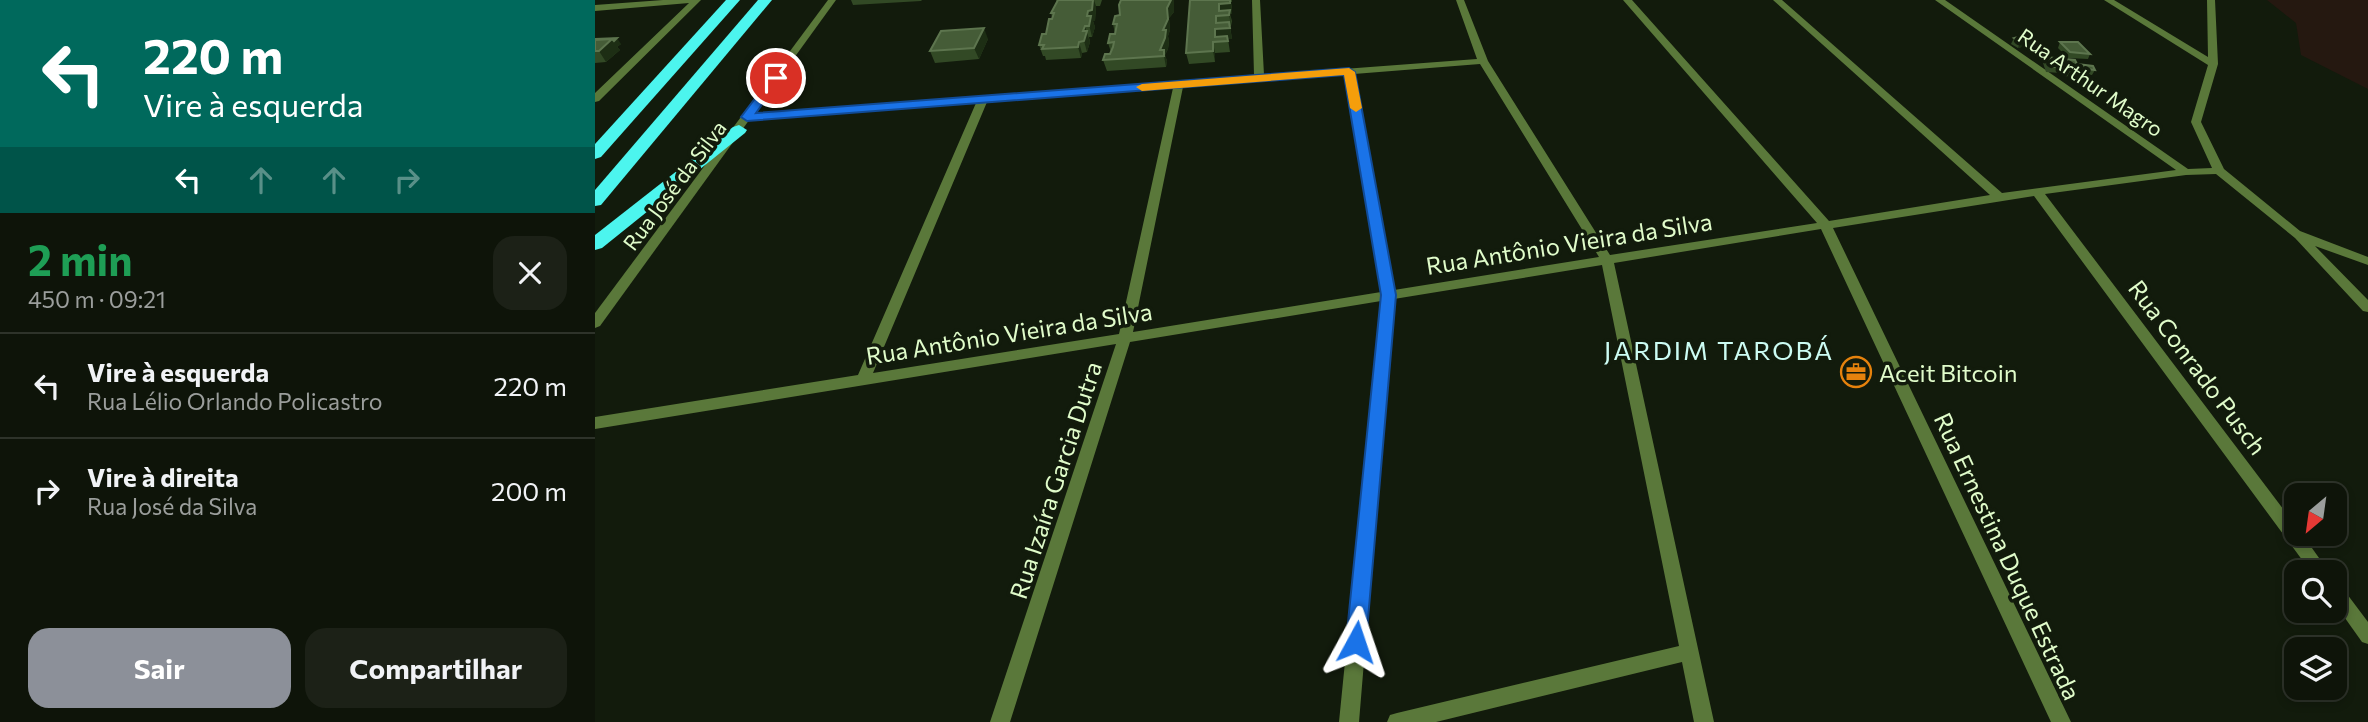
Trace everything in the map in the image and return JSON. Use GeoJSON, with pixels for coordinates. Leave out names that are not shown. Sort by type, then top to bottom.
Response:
{"type":"FeatureCollection","features":[{"type":"Feature","properties":{"kind":"highway"},"geometry":{"type":"LineString","coordinates":[[595,154],[733,0]]}},
{"type":"Feature","properties":{"kind":"highway"},"geometry":{"type":"LineString","coordinates":[[595,201],[765,0]]}},
{"type":"Feature","properties":{"kind":"highway"},"geometry":{"type":"LineString","coordinates":[[595,244],[743,124]]}},
{"type":"Feature","properties":{"kind":"street"},"geometry":{"type":"LineString","coordinates":[[595,8],[697,0]]}},
{"type":"Feature","properties":{"kind":"street"},"geometry":{"type":"LineString","coordinates":[[597,95],[697,0]]}},
{"type":"Feature","properties":{"kind":"street","name":"Rua José da Silva"},"geometry":{"type":"LineString","coordinates":[[595,323],[832,0]]}},
{"type":"Feature","properties":{"kind":"street"},"geometry":{"type":"LineString","coordinates":[[1256,0],[1259,78]]}},
{"type":"Feature","properties":{"kind":"street"},"geometry":{"type":"LineString","coordinates":[[1460,0],[1483,61],[1607,260],[1704,722]]}},
{"type":"Feature","properties":{"kind":"street","name":"Rua Ernestina Duque Estrada"},"geometry":{"type":"LineString","coordinates":[[1626,0],[1825,225],[2061,722]]}},
{"type":"Feature","properties":{"kind":"street"},"geometry":{"type":"LineString","coordinates":[[1777,0],[1999,197]]}},
{"type":"Feature","properties":{"kind":"street","name":"Rua Arthur Magro"},"geometry":{"type":"LineString","coordinates":[[1939,0],[2186,172]]}},
{"type":"Feature","properties":{"kind":"street"},"geometry":{"type":"LineString","coordinates":[[2108,0],[2213,64]]}},
{"type":"Feature","properties":{"kind":"street"},"geometry":{"type":"LineString","coordinates":[[2211,0],[2213,64],[2196,122],[2219,171],[2296,234],[2368,308]]}},
{"type":"Feature","properties":{"kind":"street"},"geometry":{"type":"LineString","coordinates":[[743,124],[983,99],[1483,61]]}},
{"type":"Feature","properties":{"kind":"street"},"geometry":{"type":"LineString","coordinates":[[1349,72],[1388,295],[1349,722]]}},
{"type":"Feature","properties":{"kind":"street","name":"Rua Izaíra Garcia Dutra"},"geometry":{"type":"LineString","coordinates":[[999,722],[1125,337],[1179,85]]}},
{"type":"Feature","properties":{"kind":"street"},"geometry":{"type":"LineString","coordinates":[[863,380],[983,99]]}},
{"type":"Feature","properties":{"kind":"street","name":"Rua Antônio Vieira da Silva"},"geometry":{"type":"LineString","coordinates":[[595,423],[2037,191],[2186,172],[2219,171]]}},
{"type":"Feature","properties":{"kind":"street","name":"Rua Conrado Pusch"},"geometry":{"type":"LineString","coordinates":[[2037,191],[2312,560]]}},
{"type":"Feature","properties":{"kind":"street"},"geometry":{"type":"LineString","coordinates":[[2296,234],[2368,261]]}},
{"type":"Feature","properties":{"kind":"street"},"geometry":{"type":"LineString","coordinates":[[2347,607],[2368,636]]}},
{"type":"Feature","properties":{"kind":"street"},"geometry":{"type":"LineString","coordinates":[[1397,722],[1690,652]]}},
{"type":"Feature","properties":{"kind":"shaded area"},"geometry":{"type":"Polygon","coordinates":[[[2267,0],[2368,0],[2368,89],[2301,55],[2296,23],[2267,0]]]}},
{"type":"Feature","properties":{"kind":"building"},"geometry":{"type":"Polygon","coordinates":[[[1058,0],[1093,0],[1092,10],[1088,11],[1087,16],[1091,16],[1089,26],[1085,26],[1083,31],[1087,31],[1084,41],[1079,42],[1078,47],[1042,49],[1044,45],[1039,45],[1042,34],[1046,34],[1049,19],[1052,19],[1054,13],[1051,13],[1058,0]]]}},
{"type":"Feature","properties":{"kind":"building"},"geometry":{"type":"Polygon","coordinates":[[[1121,0],[1171,0],[1163,30],[1166,30],[1165,38],[1160,50],[1164,50],[1164,56],[1103,60],[1113,47],[1114,42],[1108,43],[1110,34],[1115,34],[1117,24],[1113,24],[1115,16],[1120,15],[1121,0]]]}},
{"type":"Feature","properties":{"kind":"building"},"geometry":{"type":"Polygon","coordinates":[[[1190,0],[1230,0],[1230,3],[1219,4],[1219,11],[1230,10],[1229,15],[1216,16],[1216,23],[1229,22],[1230,28],[1215,29],[1215,37],[1227,36],[1228,41],[1213,42],[1213,51],[1186,53],[1190,0]]]}},
{"type":"Feature","properties":{"kind":"building"},"geometry":{"type":"Polygon","coordinates":[[[984,28],[974,48],[930,51],[941,31],[984,28]]]}},
{"type":"Feature","properties":{"kind":"building"},"geometry":{"type":"Polygon","coordinates":[[[2021,36],[2028,40],[2020,42],[2014,38],[2021,36]]]}},
{"type":"Feature","properties":{"kind":"building"},"geometry":{"type":"Polygon","coordinates":[[[612,39],[599,51],[595,51],[595,40],[612,39]]]}},
{"type":"Feature","properties":{"kind":"building"},"geometry":{"type":"Polygon","coordinates":[[[2060,42],[2078,42],[2090,54],[2070,52],[2060,42]]]}},
{"type":"Feature","properties":{"kind":"building"},"geometry":{"type":"Polygon","coordinates":[[[2045,57],[2075,60],[2077,64],[2093,66],[2095,70],[2064,70],[2049,66],[2045,57]]]}},
{"type":"Feature","properties":{"kind":"slow traffic"},"geometry":{"type":"LineString","coordinates":[[1142,87],[1349,72],[1356,108]]}},
{"type":"Feature","properties":{"kind":"place","name":"Aceit Bitcoin"},"geometry":{"type":"Point","coordinates":[1856,372]}},
{"type":"Feature","properties":{"kind":"district","name":"JARDIM TAROBÁ"},"geometry":{"type":"Point","coordinates":[1719,349]}},
{"type":"Feature","properties":{"kind":"route"},"geometry":{"type":"LineString","coordinates":[[776,78],[747,117],[1349,72],[1388,295],[1356,642]]}}]}
